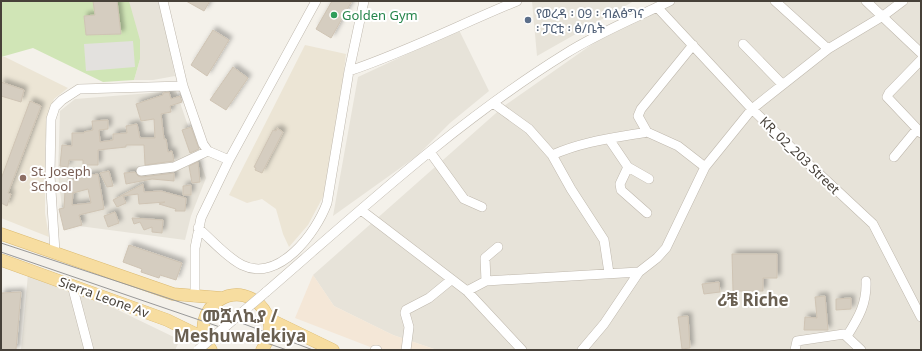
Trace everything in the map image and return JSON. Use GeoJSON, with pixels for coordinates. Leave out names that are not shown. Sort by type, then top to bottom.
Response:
{"type":"FeatureCollection","features":[{"type":"Feature","properties":{"kind":"main road"},"geometry":{"type":"LineString","coordinates":[[1,234],[173,294],[222,298]]}},
{"type":"Feature","properties":{"kind":"main road","name":"Sierra Leone Av"},"geometry":{"type":"LineString","coordinates":[[1,260],[167,320],[204,338]]}},
{"type":"Feature","properties":{"kind":"main road"},"geometry":{"type":"LineString","coordinates":[[211,350],[204,338],[203,326],[206,315],[212,305],[222,298],[236,294],[250,297],[262,306],[269,319],[270,330],[268,340],[262,350]]}},
{"type":"Feature","properties":{"kind":"main road"},"geometry":{"type":"LineString","coordinates":[[269,319],[333,350]]}},
{"type":"Feature","properties":{"kind":"street"},"geometry":{"type":"LineString","coordinates":[[163,1],[183,86],[203,144],[208,151],[228,160]]}},
{"type":"Feature","properties":{"kind":"street"},"geometry":{"type":"LineString","coordinates":[[195,296],[195,248],[201,218],[228,160],[316,1]]}},
{"type":"Feature","properties":{"kind":"street"},"geometry":{"type":"LineString","coordinates":[[198,228],[234,261],[244,266],[255,268],[283,262],[310,236],[321,220],[327,204],[349,71],[364,1]]}},
{"type":"Feature","properties":{"kind":"street"},"geometry":{"type":"LineString","coordinates":[[349,71],[401,52],[434,36],[517,1]]}},
{"type":"Feature","properties":{"kind":"street"},"geometry":{"type":"LineString","coordinates":[[198,350],[430,152],[493,103],[576,47],[609,29],[670,1]]}},
{"type":"Feature","properties":{"kind":"street"},"geometry":{"type":"LineString","coordinates":[[775,1],[828,49]]}},
{"type":"Feature","properties":{"kind":"street"},"geometry":{"type":"LineString","coordinates":[[866,1],[921,53]]}},
{"type":"Feature","properties":{"kind":"street","name":"KR_02_203 Street"},"geometry":{"type":"LineString","coordinates":[[903,1],[883,16],[828,49],[752,109],[798,155],[873,224],[921,317]]}},
{"type":"Feature","properties":{"kind":"street"},"geometry":{"type":"LineString","coordinates":[[582,350],[604,324],[639,272],[657,258],[666,248],[705,167],[752,109],[657,7]]}},
{"type":"Feature","properties":{"kind":"street"},"geometry":{"type":"LineString","coordinates":[[743,44],[782,84]]}},
{"type":"Feature","properties":{"kind":"street"},"geometry":{"type":"LineString","coordinates":[[693,45],[639,113],[639,120],[647,132],[678,146],[705,167]]}},
{"type":"Feature","properties":{"kind":"street"},"geometry":{"type":"LineString","coordinates":[[894,157],[919,131],[887,97],[889,93],[921,60]]}},
{"type":"Feature","properties":{"kind":"street"},"geometry":{"type":"LineString","coordinates":[[55,252],[50,175],[51,119],[54,108],[62,100],[79,89],[183,86]]}},
{"type":"Feature","properties":{"kind":"street"},"geometry":{"type":"LineString","coordinates":[[493,103],[529,129],[552,155],[571,189],[604,240],[609,273]]}},
{"type":"Feature","properties":{"kind":"street"},"geometry":{"type":"LineString","coordinates":[[552,155],[576,145],[647,132]]}},
{"type":"Feature","properties":{"kind":"street"},"geometry":{"type":"LineString","coordinates":[[609,139],[628,168],[649,179]]}},
{"type":"Feature","properties":{"kind":"street"},"geometry":{"type":"LineString","coordinates":[[141,171],[174,167],[208,151]]}},
{"type":"Feature","properties":{"kind":"street"},"geometry":{"type":"LineString","coordinates":[[430,152],[464,199],[482,207]]}},
{"type":"Feature","properties":{"kind":"street"},"geometry":{"type":"LineString","coordinates":[[628,168],[620,188],[647,213]]}},
{"type":"Feature","properties":{"kind":"street"},"geometry":{"type":"LineString","coordinates":[[361,210],[467,291],[522,350]]}},
{"type":"Feature","properties":{"kind":"street"},"geometry":{"type":"LineString","coordinates":[[486,282],[485,258],[489,253],[498,247]]}},
{"type":"Feature","properties":{"kind":"street"},"geometry":{"type":"LineString","coordinates":[[467,291],[486,282],[639,272]]}},
{"type":"Feature","properties":{"kind":"street"},"geometry":{"type":"LineString","coordinates":[[406,350],[409,327],[405,313],[406,310],[429,298],[451,280]]}},
{"type":"Feature","properties":{"kind":"street"},"geometry":{"type":"LineString","coordinates":[[847,336],[864,304],[867,295],[866,281]]}},
{"type":"Feature","properties":{"kind":"street"},"geometry":{"type":"LineString","coordinates":[[72,285],[90,350]]}},
{"type":"Feature","properties":{"kind":"street"},"geometry":{"type":"LineString","coordinates":[[795,350],[797,340],[844,334],[861,350]]}},
{"type":"Feature","properties":{"kind":"shaded area"},"geometry":{"type":"Polygon","coordinates":[[[129,1],[160,1],[175,76],[153,80],[134,80],[140,59],[129,1]]]}},
{"type":"Feature","properties":{"kind":"shaded area"},"geometry":{"type":"Polygon","coordinates":[[[532,1],[634,1],[537,56],[532,1]]]}},
{"type":"Feature","properties":{"kind":"shaded area"},"geometry":{"type":"Polygon","coordinates":[[[678,1],[921,1],[921,350],[437,350],[393,335],[334,306],[313,275],[504,106],[601,38],[678,1]]]}},
{"type":"Feature","properties":{"kind":"shaded area"},"geometry":{"type":"Polygon","coordinates":[[[459,30],[489,91],[450,123],[417,156],[333,216],[358,77],[459,30]]]}},
{"type":"Feature","properties":{"kind":"shaded area"},"geometry":{"type":"Polygon","coordinates":[[[133,41],[135,67],[86,71],[84,44],[133,41]]]}},
{"type":"Feature","properties":{"kind":"shaded area"},"geometry":{"type":"Polygon","coordinates":[[[305,45],[346,54],[338,121],[324,195],[308,225],[289,247],[283,234],[276,209],[262,199],[247,203],[229,195],[305,45]]]}},
{"type":"Feature","properties":{"kind":"shaded area","name":"St. Joseph School"},"geometry":{"type":"Polygon","coordinates":[[[1,57],[5,57],[68,88],[54,99],[49,114],[45,143],[45,213],[49,237],[1,218],[1,57]]]}},
{"type":"Feature","properties":{"kind":"shaded area"},"geometry":{"type":"Polygon","coordinates":[[[176,91],[206,178],[191,216],[185,240],[64,224],[58,174],[60,111],[75,99],[176,91]]]}},
{"type":"Feature","properties":{"kind":"shaded area"},"geometry":{"type":"Polygon","coordinates":[[[28,274],[93,298],[180,340],[175,350],[21,350],[28,274]]]}},
{"type":"Feature","properties":{"kind":"shaded area"},"geometry":{"type":"Polygon","coordinates":[[[313,275],[334,306],[393,335],[437,350],[378,350],[295,318],[313,275]]]}},
{"type":"Feature","properties":{"kind":"green space"},"geometry":{"type":"Polygon","coordinates":[[[1,1],[129,1],[140,40],[140,59],[134,80],[103,82],[33,48],[1,57],[1,1]]]}},
{"type":"Feature","properties":{"kind":"building"},"geometry":{"type":"Polygon","coordinates":[[[93,1],[117,1],[121,34],[86,35],[84,16],[95,15],[93,1]]]}},
{"type":"Feature","properties":{"kind":"building"},"geometry":{"type":"Polygon","coordinates":[[[186,1],[210,1],[204,11],[186,1]]]}},
{"type":"Feature","properties":{"kind":"building","name":"Golden Gym"},"geometry":{"type":"Polygon","coordinates":[[[332,1],[352,1],[331,38],[316,29],[332,1]]]}},
{"type":"Feature","properties":{"kind":"building"},"geometry":{"type":"Polygon","coordinates":[[[213,30],[229,40],[207,76],[191,65],[213,30]]]}},
{"type":"Feature","properties":{"kind":"building"},"geometry":{"type":"Polygon","coordinates":[[[233,67],[248,78],[226,110],[210,100],[233,67]]]}},
{"type":"Feature","properties":{"kind":"building"},"geometry":{"type":"Polygon","coordinates":[[[1,82],[24,90],[21,102],[1,96],[1,82]]]}},
{"type":"Feature","properties":{"kind":"building"},"geometry":{"type":"Polygon","coordinates":[[[169,92],[171,99],[180,96],[182,102],[170,106],[171,112],[161,114],[164,139],[166,139],[168,152],[172,151],[174,161],[145,165],[144,145],[126,145],[126,147],[98,150],[98,165],[83,165],[83,160],[69,160],[68,167],[60,166],[62,145],[72,146],[72,133],[84,133],[93,130],[92,121],[108,120],[108,129],[99,130],[100,142],[113,140],[113,134],[127,133],[126,126],[137,124],[140,138],[155,138],[154,119],[141,121],[136,104],[169,92]]]}},
{"type":"Feature","properties":{"kind":"building"},"geometry":{"type":"Polygon","coordinates":[[[30,101],[41,106],[8,193],[11,194],[7,206],[1,203],[1,179],[30,101]]]}},
{"type":"Feature","properties":{"kind":"building"},"geometry":{"type":"Polygon","coordinates":[[[191,127],[199,149],[190,153],[182,130],[191,127]]]}},
{"type":"Feature","properties":{"kind":"building"},"geometry":{"type":"Polygon","coordinates":[[[277,128],[283,132],[262,173],[255,170],[256,168],[254,167],[273,130],[276,131],[277,128]]]}},
{"type":"Feature","properties":{"kind":"building"},"geometry":{"type":"Polygon","coordinates":[[[198,162],[200,182],[192,183],[189,166],[198,162]]]}},
{"type":"Feature","properties":{"kind":"building"},"geometry":{"type":"Polygon","coordinates":[[[109,171],[113,186],[107,187],[100,173],[109,171]]]}},
{"type":"Feature","properties":{"kind":"building"},"geometry":{"type":"Polygon","coordinates":[[[135,172],[138,176],[142,177],[174,173],[174,181],[152,179],[126,184],[124,173],[135,172]]]}},
{"type":"Feature","properties":{"kind":"building"},"geometry":{"type":"Polygon","coordinates":[[[98,174],[104,209],[79,215],[82,225],[64,230],[59,209],[64,208],[65,191],[67,191],[68,179],[78,180],[77,177],[98,174]],[[88,189],[73,193],[72,205],[91,203],[88,189]]]}},
{"type":"Feature","properties":{"kind":"building"},"geometry":{"type":"Polygon","coordinates":[[[143,184],[144,192],[161,191],[186,198],[185,211],[175,211],[176,209],[159,204],[165,202],[139,204],[138,194],[123,196],[126,203],[117,207],[113,200],[143,184]]]}},
{"type":"Feature","properties":{"kind":"building"},"geometry":{"type":"Polygon","coordinates":[[[191,185],[191,195],[183,195],[183,186],[191,185]]]}},
{"type":"Feature","properties":{"kind":"building"},"geometry":{"type":"Polygon","coordinates":[[[115,212],[119,223],[108,227],[104,216],[115,212]]]}},
{"type":"Feature","properties":{"kind":"building"},"geometry":{"type":"Polygon","coordinates":[[[132,218],[163,220],[162,233],[152,232],[152,227],[144,230],[140,222],[134,224],[132,218]]]}},
{"type":"Feature","properties":{"kind":"building"},"geometry":{"type":"Polygon","coordinates":[[[129,245],[182,263],[176,280],[160,275],[159,278],[141,272],[142,269],[123,262],[129,245]]]}},
{"type":"Feature","properties":{"kind":"building"},"geometry":{"type":"Polygon","coordinates":[[[732,254],[777,254],[777,278],[763,278],[763,291],[733,291],[732,254]]]}},
{"type":"Feature","properties":{"kind":"building"},"geometry":{"type":"Polygon","coordinates":[[[719,282],[720,292],[704,294],[702,284],[719,282]]]}},
{"type":"Feature","properties":{"kind":"building"},"geometry":{"type":"Polygon","coordinates":[[[21,292],[16,350],[1,350],[1,293],[21,292]]]}},
{"type":"Feature","properties":{"kind":"building"},"geometry":{"type":"Polygon","coordinates":[[[825,296],[828,330],[804,330],[805,317],[817,318],[815,297],[825,296]]]}},
{"type":"Feature","properties":{"kind":"building"},"geometry":{"type":"Polygon","coordinates":[[[851,298],[851,309],[836,310],[836,299],[851,298]]]}},
{"type":"Feature","properties":{"kind":"building"},"geometry":{"type":"Polygon","coordinates":[[[688,316],[690,348],[682,349],[678,317],[688,316]]]}},
{"type":"Feature","properties":{"kind":"tram line"},"geometry":{"type":"LineString","coordinates":[[1,243],[228,318],[313,350]]}},
{"type":"Feature","properties":{"kind":"tram line"},"geometry":{"type":"LineString","coordinates":[[1,252],[287,350]]}},
{"type":"Feature","properties":{"kind":"place","name":"Golden Gym"},"geometry":{"type":"Point","coordinates":[334,15]}},
{"type":"Feature","properties":{"kind":"place","name":"የወረዳ ፡ 09 ፡ ብልፅግና ፡ ፓርቲ ፡ ፅ/ቤት"},"geometry":{"type":"Point","coordinates":[528,20]}},
{"type":"Feature","properties":{"kind":"place","name":"St. Joseph School"},"geometry":{"type":"Point","coordinates":[23,178]}},
{"type":"Feature","properties":{"kind":"district","name":"ሪቼ Riche"},"geometry":{"type":"Point","coordinates":[753,300]}},
{"type":"Feature","properties":{"kind":"district","name":"መሿለኪያ / Meshuwalekiya"},"geometry":{"type":"Point","coordinates":[240,326]}}]}
